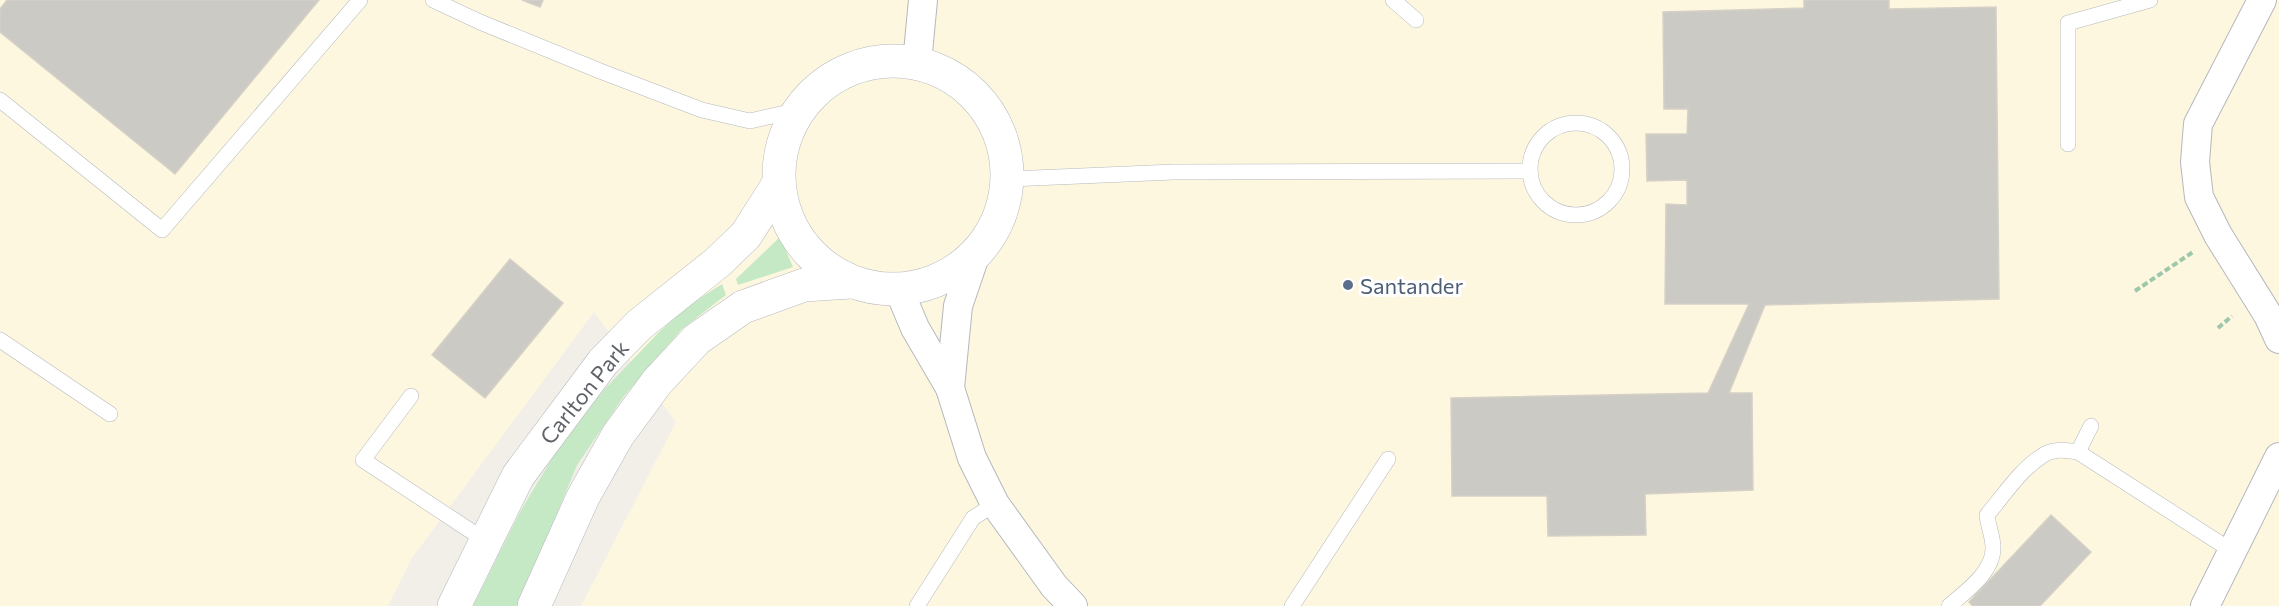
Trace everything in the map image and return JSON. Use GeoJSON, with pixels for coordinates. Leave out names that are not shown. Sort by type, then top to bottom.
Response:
{"type":"FeatureCollection","features":[{"type":"Feature","properties":{"kind":"street"},"geometry":{"type":"LineString","coordinates":[[917,63],[923,0]]}},
{"type":"Feature","properties":{"kind":"street"},"geometry":{"type":"LineString","coordinates":[[2262,0],[2198,124],[2195,162],[2199,197],[2218,235],[2268,315],[2279,339]]}},
{"type":"Feature","properties":{"kind":"street"},"geometry":{"type":"LineString","coordinates":[[883,61],[917,63],[954,78],[984,104],[1002,139],[1008,179],[1004,207],[992,234],[975,256],[953,273],[927,285],[899,290],[874,288],[851,282],[823,266],[801,243],[786,214],[779,183],[783,145],[798,110],[822,85],[851,68],[883,61]]}},
{"type":"Feature","properties":{"kind":"street","name":"Carlton Park"},"geometry":{"type":"LineString","coordinates":[[454,606],[518,476],[603,362],[639,325],[718,262],[746,235],[779,183]]}},
{"type":"Feature","properties":{"kind":"street"},"geometry":{"type":"LineString","coordinates":[[950,388],[958,306],[975,256]]}},
{"type":"Feature","properties":{"kind":"street"},"geometry":{"type":"LineString","coordinates":[[534,606],[583,497],[618,435],[657,382],[697,339],[743,307],[804,285],[851,282]]}},
{"type":"Feature","properties":{"kind":"street"},"geometry":{"type":"LineString","coordinates":[[899,290],[915,328],[950,388],[972,458],[995,504],[1054,586],[1073,606]]}},
{"type":"Feature","properties":{"kind":"street"},"geometry":{"type":"LineString","coordinates":[[2205,606],[2279,457]]}},
{"type":"Feature","properties":{"kind":"lane"},"geometry":{"type":"LineString","coordinates":[[0,100],[162,230],[360,0]]}},
{"type":"Feature","properties":{"kind":"lane"},"geometry":{"type":"LineString","coordinates":[[433,0],[546,49],[702,110],[750,121],[798,110]]}},
{"type":"Feature","properties":{"kind":"lane"},"geometry":{"type":"LineString","coordinates":[[1393,0],[1416,20]]}},
{"type":"Feature","properties":{"kind":"lane"},"geometry":{"type":"LineString","coordinates":[[2068,144],[2068,23],[2150,0]]}},
{"type":"Feature","properties":{"kind":"lane"},"geometry":{"type":"LineString","coordinates":[[1575,122],[1590,124],[1603,131],[1613,141],[1620,154],[1623,168],[1621,184],[1613,198],[1601,209],[1586,215],[1570,215],[1554,211],[1533,187],[1530,171],[1531,157],[1542,138],[1560,125],[1575,122]]}},
{"type":"Feature","properties":{"kind":"lane"},"geometry":{"type":"LineString","coordinates":[[1008,179],[1174,172],[1530,171]]}},
{"type":"Feature","properties":{"kind":"lane"},"geometry":{"type":"LineString","coordinates":[[0,340],[110,414]]}},
{"type":"Feature","properties":{"kind":"lane"},"geometry":{"type":"LineString","coordinates":[[411,396],[363,460],[486,541]]}},
{"type":"Feature","properties":{"kind":"lane"},"geometry":{"type":"LineString","coordinates":[[2078,453],[2091,426]]}},
{"type":"Feature","properties":{"kind":"lane"},"geometry":{"type":"LineString","coordinates":[[1949,606],[1980,578],[1992,559],[1994,545],[1988,528],[1987,515],[2019,477],[2043,454],[2062,449],[2078,453],[2232,551]]}},
{"type":"Feature","properties":{"kind":"lane"},"geometry":{"type":"LineString","coordinates":[[1292,606],[1388,459]]}},
{"type":"Feature","properties":{"kind":"lane"},"geometry":{"type":"LineString","coordinates":[[917,606],[973,518],[995,504]]}},
{"type":"Feature","properties":{"kind":"path"},"geometry":{"type":"LineString","coordinates":[[2135,291],[2218,235]]}},
{"type":"Feature","properties":{"kind":"shaded area","name":"Santander"},"geometry":{"type":"Polygon","coordinates":[[[0,0],[2279,0],[2279,606],[581,606],[676,422],[594,312],[412,558],[388,606],[0,606],[0,0]]]}},
{"type":"Feature","properties":{"kind":"green space"},"geometry":{"type":"Polygon","coordinates":[[[780,237],[793,267],[738,285],[736,279],[780,237]]]}},
{"type":"Feature","properties":{"kind":"green space"},"geometry":{"type":"Polygon","coordinates":[[[722,284],[726,295],[682,329],[624,396],[577,465],[519,606],[473,606],[520,512],[553,457],[602,392],[686,307],[722,284]]]}},
{"type":"Feature","properties":{"kind":"building"},"geometry":{"type":"Polygon","coordinates":[[[7,0],[319,0],[175,174],[0,32],[0,9],[7,0]]]}},
{"type":"Feature","properties":{"kind":"building"},"geometry":{"type":"Polygon","coordinates":[[[522,0],[543,0],[540,7],[522,0]]]}},
{"type":"Feature","properties":{"kind":"building"},"geometry":{"type":"Polygon","coordinates":[[[1804,0],[1889,0],[1889,9],[1996,7],[1999,299],[1765,305],[1729,393],[1752,393],[1753,490],[1645,494],[1646,535],[1548,536],[1547,496],[1452,496],[1451,398],[1708,393],[1749,304],[1665,304],[1666,204],[1687,205],[1687,180],[1647,181],[1646,134],[1687,134],[1688,109],[1664,109],[1663,12],[1804,8],[1804,0]]]}},
{"type":"Feature","properties":{"kind":"building"},"geometry":{"type":"Polygon","coordinates":[[[510,259],[563,303],[485,398],[432,355],[510,259]]]}},
{"type":"Feature","properties":{"kind":"building"},"geometry":{"type":"Polygon","coordinates":[[[2051,515],[2091,552],[2040,606],[1973,606],[1969,602],[2051,515]]]}},
{"type":"Feature","properties":{"kind":"place","name":"Santander"},"geometry":{"type":"Point","coordinates":[1348,285]}}]}
